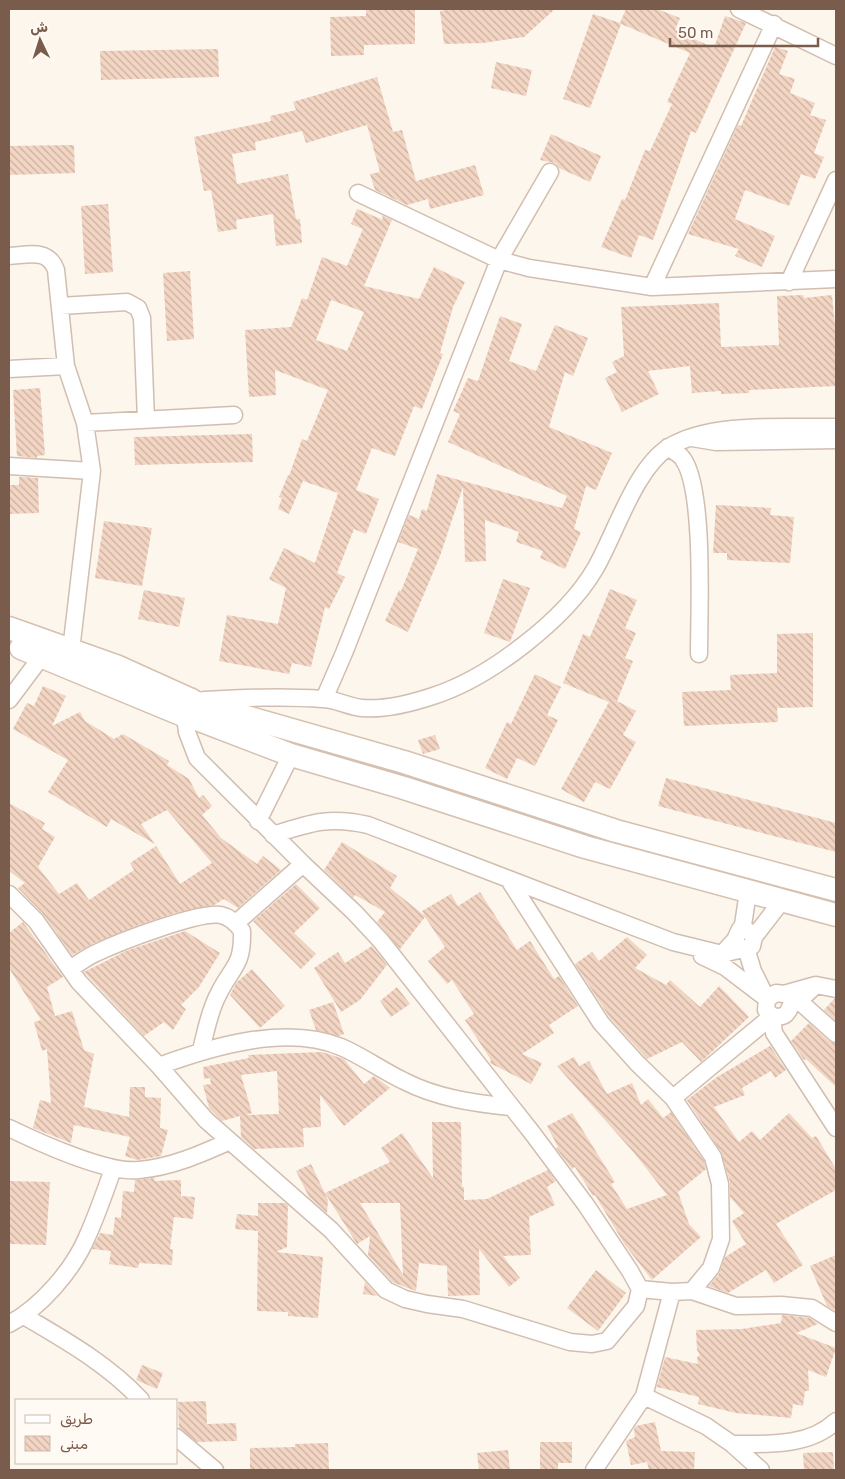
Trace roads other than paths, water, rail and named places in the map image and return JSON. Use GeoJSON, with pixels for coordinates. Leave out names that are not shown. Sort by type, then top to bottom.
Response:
{"type":"FeatureCollection","features":[{"type":"Feature","properties":{"kind":"main road"},"geometry":{"type":"LineString","coordinates":[[9,628],[70,659],[189,708],[291,754],[404,788],[585,847],[781,902],[836,915]]}},
{"type":"Feature","properties":{"kind":"main road"},"geometry":{"type":"LineString","coordinates":[[9,644],[42,656],[70,659]]}},
{"type":"Feature","properties":{"kind":"main road"},"geometry":{"type":"LineString","coordinates":[[189,708],[404,762],[616,831],[836,890]]}},
{"type":"Feature","properties":{"kind":"street"},"geometry":{"type":"LineString","coordinates":[[739,9],[774,24],[836,56]]}},
{"type":"Feature","properties":{"kind":"street"},"geometry":{"type":"LineString","coordinates":[[652,287],[774,24]]}},
{"type":"Feature","properties":{"kind":"street"},"geometry":{"type":"LineString","coordinates":[[324,698],[344,653],[499,260],[550,172]]}},
{"type":"Feature","properties":{"kind":"street"},"geometry":{"type":"LineString","coordinates":[[788,282],[836,180]]}},
{"type":"Feature","properties":{"kind":"street"},"geometry":{"type":"LineString","coordinates":[[358,193],[499,260],[529,268],[652,287],[836,279]]}},
{"type":"Feature","properties":{"kind":"street"},"geometry":{"type":"LineString","coordinates":[[9,256],[47,256],[53,260],[56,270],[66,366],[85,423],[92,471],[70,659]]}},
{"type":"Feature","properties":{"kind":"street"},"geometry":{"type":"LineString","coordinates":[[60,306],[127,302],[138,308],[142,318],[146,420]]}},
{"type":"Feature","properties":{"kind":"street"},"geometry":{"type":"LineString","coordinates":[[9,369],[66,366]]}},
{"type":"Feature","properties":{"kind":"street"},"geometry":{"type":"LineString","coordinates":[[85,423],[234,414]]}},
{"type":"Feature","properties":{"kind":"street"},"geometry":{"type":"LineString","coordinates":[[9,894],[36,921],[79,982],[159,1066],[206,1120],[331,1230],[374,1280],[386,1290],[405,1299],[463,1309],[570,1342],[592,1344],[606,1341],[621,1326],[636,1306],[640,1289],[586,1205],[458,1036],[381,941],[355,913],[258,821],[197,758],[187,732],[189,708],[324,698],[363,708],[400,705],[435,696],[477,675],[540,634],[571,602],[594,570],[636,486],[652,462],[668,447],[715,430],[836,427]]}},
{"type":"Feature","properties":{"kind":"street"},"geometry":{"type":"LineString","coordinates":[[689,438],[716,442],[836,440]]}},
{"type":"Feature","properties":{"kind":"street"},"geometry":{"type":"LineString","coordinates":[[668,447],[683,458],[690,476],[698,511],[700,654]]}},
{"type":"Feature","properties":{"kind":"street"},"geometry":{"type":"LineString","coordinates":[[9,466],[92,471]]}},
{"type":"Feature","properties":{"kind":"street"},"geometry":{"type":"LineString","coordinates":[[9,700],[42,656]]}},
{"type":"Feature","properties":{"kind":"street"},"geometry":{"type":"LineString","coordinates":[[258,821],[291,754]]}},
{"type":"Feature","properties":{"kind":"street"},"geometry":{"type":"LineString","coordinates":[[273,835],[316,821],[345,819],[368,824],[673,942],[724,967],[767,999]]}},
{"type":"Feature","properties":{"kind":"street"},"geometry":{"type":"LineString","coordinates":[[236,922],[303,864]]}},
{"type":"Feature","properties":{"kind":"street"},"geometry":{"type":"LineString","coordinates":[[509,880],[601,1023],[637,1063],[673,1098],[713,1156],[720,1184],[721,1239],[711,1268],[692,1291]]}},
{"type":"Feature","properties":{"kind":"street"},"geometry":{"type":"LineString","coordinates":[[748,892],[743,925],[744,941],[753,971],[767,999],[766,1010],[772,1016],[782,1018],[788,1014],[791,1000],[816,985],[836,989]]}},
{"type":"Feature","properties":{"kind":"street"},"geometry":{"type":"LineString","coordinates":[[673,942],[722,954],[744,941],[781,902]]}},
{"type":"Feature","properties":{"kind":"street"},"geometry":{"type":"LineString","coordinates":[[70,969],[94,953],[156,930],[207,916],[221,915],[236,922],[242,931],[239,963],[218,993],[210,1012],[201,1050]]}},
{"type":"Feature","properties":{"kind":"street"},"geometry":{"type":"LineString","coordinates":[[767,999],[776,992],[791,1000],[836,1034]]}},
{"type":"Feature","properties":{"kind":"street"},"geometry":{"type":"LineString","coordinates":[[673,1098],[772,1016]]}},
{"type":"Feature","properties":{"kind":"street"},"geometry":{"type":"LineString","coordinates":[[772,1016],[774,1033],[836,1128]]}},
{"type":"Feature","properties":{"kind":"street"},"geometry":{"type":"LineString","coordinates":[[159,1066],[201,1050],[283,1038],[310,1039],[340,1047],[406,1082],[432,1093],[469,1102],[510,1107]]}},
{"type":"Feature","properties":{"kind":"street"},"geometry":{"type":"LineString","coordinates":[[9,1128],[32,1139],[114,1169],[138,1170],[170,1165],[230,1141]]}},
{"type":"Feature","properties":{"kind":"street"},"geometry":{"type":"LineString","coordinates":[[9,1324],[24,1316],[57,1284],[87,1239],[114,1169]]}},
{"type":"Feature","properties":{"kind":"street"},"geometry":{"type":"LineString","coordinates":[[640,1289],[672,1292],[692,1291],[736,1306],[781,1305],[812,1308],[836,1323]]}},
{"type":"Feature","properties":{"kind":"street"},"geometry":{"type":"LineString","coordinates":[[594,1470],[644,1396],[672,1292]]}},
{"type":"Feature","properties":{"kind":"street"},"geometry":{"type":"LineString","coordinates":[[24,1316],[82,1352],[132,1390],[140,1399]]}},
{"type":"Feature","properties":{"kind":"street"},"geometry":{"type":"LineString","coordinates":[[644,1396],[706,1426],[732,1444],[761,1470]]}},
{"type":"Feature","properties":{"kind":"street"},"geometry":{"type":"LineString","coordinates":[[732,1444],[785,1443],[826,1430],[836,1421]]}},
{"type":"Feature","properties":{"kind":"street"},"geometry":{"type":"LineString","coordinates":[[178,1439],[215,1470]]}}]}
